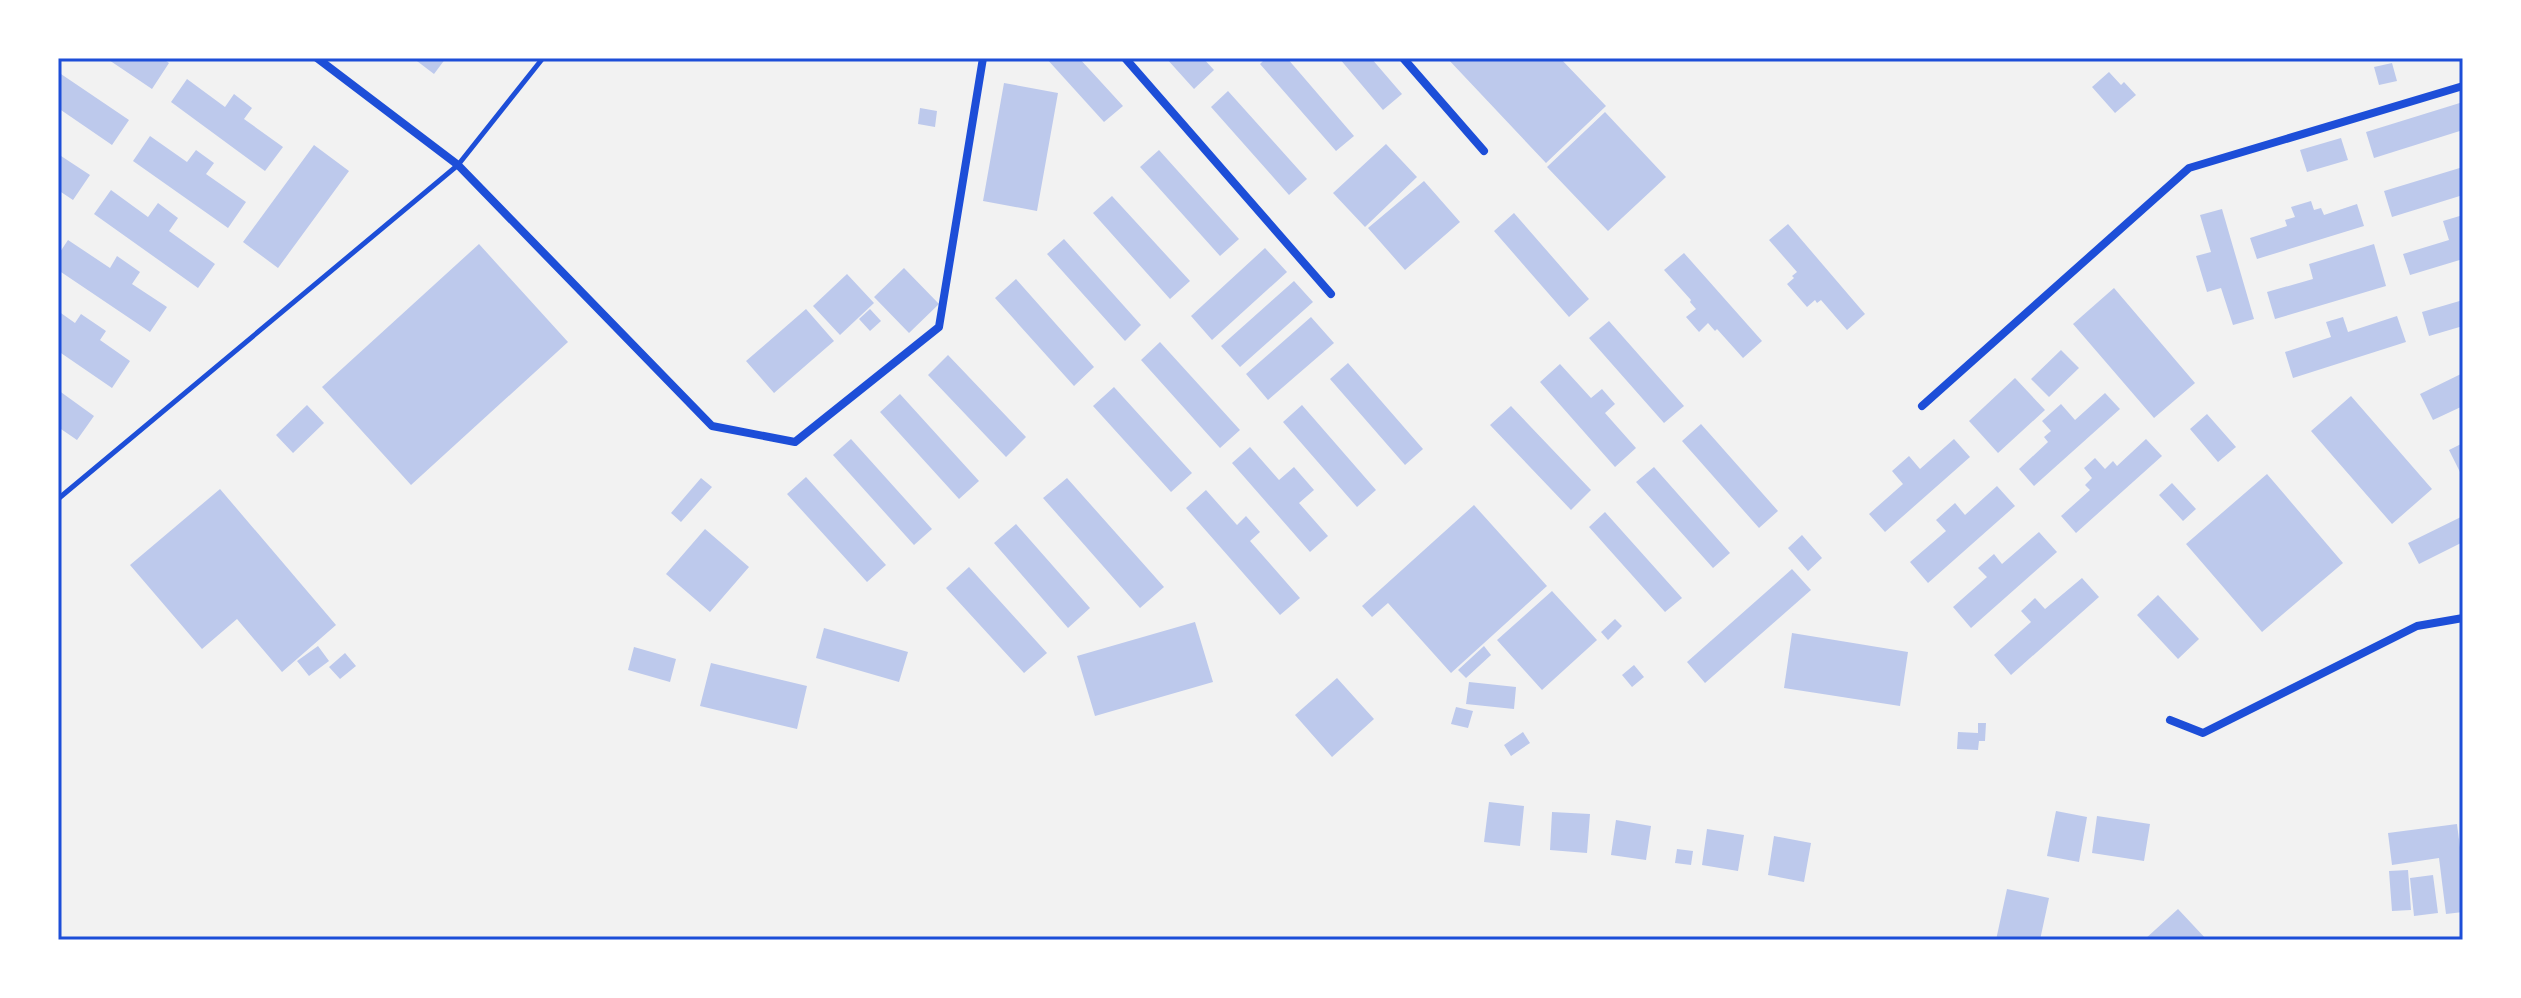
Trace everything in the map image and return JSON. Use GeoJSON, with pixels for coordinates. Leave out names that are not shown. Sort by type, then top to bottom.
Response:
{"type":"FeatureCollection","features":[{"type":"Feature","properties":{"kind":"street"},"geometry":{"type":"LineString","coordinates":[[317,58],[458,165],[712,426],[795,442],[939,327],[983,58]]}},
{"type":"Feature","properties":{"kind":"street"},"geometry":{"type":"LineString","coordinates":[[1125,58],[1331,294]]}},
{"type":"Feature","properties":{"kind":"street"},"geometry":{"type":"LineString","coordinates":[[1403,58],[1484,151]]}},
{"type":"Feature","properties":{"kind":"street"},"geometry":{"type":"LineString","coordinates":[[1922,406],[2189,168],[2463,86]]}},
{"type":"Feature","properties":{"kind":"street"},"geometry":{"type":"LineString","coordinates":[[2170,720],[2203,733],[2417,626],[2463,618]]}},
{"type":"Feature","properties":{"kind":"lane"},"geometry":{"type":"LineString","coordinates":[[58,499],[458,165],[543,58]]}},
{"type":"Feature","properties":{"kind":"building"},"geometry":{"type":"Polygon","coordinates":[[[106,58],[162,58],[169,63],[152,89],[106,58]]]}},
{"type":"Feature","properties":{"kind":"building"},"geometry":{"type":"Polygon","coordinates":[[[413,58],[446,58],[434,74],[413,58]]]}},
{"type":"Feature","properties":{"kind":"building"},"geometry":{"type":"Polygon","coordinates":[[[1046,58],[1079,58],[1123,106],[1104,122],[1046,58]]]}},
{"type":"Feature","properties":{"kind":"building"},"geometry":{"type":"Polygon","coordinates":[[[1166,58],[1203,58],[1214,70],[1194,89],[1166,58]]]}},
{"type":"Feature","properties":{"kind":"building"},"geometry":{"type":"Polygon","coordinates":[[[1266,58],[1287,58],[1354,136],[1336,151],[1260,64],[1266,58]]]}},
{"type":"Feature","properties":{"kind":"building"},"geometry":{"type":"Polygon","coordinates":[[[1339,58],[1371,58],[1402,94],[1383,110],[1339,58]]]}},
{"type":"Feature","properties":{"kind":"building"},"geometry":{"type":"Polygon","coordinates":[[[1447,58],[1560,58],[1606,106],[1546,163],[1447,58]]]}},
{"type":"Feature","properties":{"kind":"building"},"geometry":{"type":"Polygon","coordinates":[[[2392,63],[2397,81],[2379,85],[2374,67],[2392,63]]]}},
{"type":"Feature","properties":{"kind":"building"},"geometry":{"type":"Polygon","coordinates":[[[58,72],[129,120],[112,145],[58,108],[58,72]]]}},
{"type":"Feature","properties":{"kind":"building"},"geometry":{"type":"Polygon","coordinates":[[[2109,72],[2136,95],[2115,113],[2092,87],[2109,72]]]}},
{"type":"Feature","properties":{"kind":"building"},"geometry":{"type":"Polygon","coordinates":[[[187,79],[225,107],[234,94],[252,108],[244,119],[283,147],[265,171],[171,102],[187,79]]]}},
{"type":"Feature","properties":{"kind":"building"},"geometry":{"type":"Polygon","coordinates":[[[1004,83],[1058,93],[1037,211],[983,201],[1004,83]]]}},
{"type":"Feature","properties":{"kind":"building"},"geometry":{"type":"Polygon","coordinates":[[[1228,91],[1307,179],[1289,195],[1211,107],[1228,91]]]}},
{"type":"Feature","properties":{"kind":"building"},"geometry":{"type":"Polygon","coordinates":[[[2463,102],[2463,130],[2374,158],[2366,132],[2463,102]]]}},
{"type":"Feature","properties":{"kind":"building"},"geometry":{"type":"Polygon","coordinates":[[[920,108],[937,111],[935,127],[918,124],[920,108]]]}},
{"type":"Feature","properties":{"kind":"building"},"geometry":{"type":"Polygon","coordinates":[[[1605,112],[1666,177],[1608,231],[1547,167],[1605,112]]]}},
{"type":"Feature","properties":{"kind":"building"},"geometry":{"type":"Polygon","coordinates":[[[150,136],[187,162],[196,150],[214,163],[206,174],[246,202],[228,228],[133,161],[150,136]]]}},
{"type":"Feature","properties":{"kind":"building"},"geometry":{"type":"Polygon","coordinates":[[[2341,138],[2348,160],[2307,172],[2300,150],[2341,138]]]}},
{"type":"Feature","properties":{"kind":"building"},"geometry":{"type":"Polygon","coordinates":[[[1386,144],[1417,177],[1365,227],[1333,193],[1386,144]]]}},
{"type":"Feature","properties":{"kind":"building"},"geometry":{"type":"Polygon","coordinates":[[[314,145],[349,171],[278,268],[243,242],[314,145]]]}},
{"type":"Feature","properties":{"kind":"building"},"geometry":{"type":"Polygon","coordinates":[[[1159,150],[1239,239],[1220,256],[1140,167],[1159,150]]]}},
{"type":"Feature","properties":{"kind":"building"},"geometry":{"type":"Polygon","coordinates":[[[58,154],[90,175],[73,200],[58,190],[58,154]]]}},
{"type":"Feature","properties":{"kind":"building"},"geometry":{"type":"Polygon","coordinates":[[[2463,167],[2463,195],[2392,217],[2384,191],[2463,167]]]}},
{"type":"Feature","properties":{"kind":"building"},"geometry":{"type":"Polygon","coordinates":[[[1424,181],[1460,222],[1405,270],[1368,228],[1424,181]]]}},
{"type":"Feature","properties":{"kind":"building"},"geometry":{"type":"Polygon","coordinates":[[[111,190],[148,217],[158,203],[178,218],[169,231],[215,264],[198,288],[94,214],[111,190]]]}},
{"type":"Feature","properties":{"kind":"building"},"geometry":{"type":"Polygon","coordinates":[[[1112,196],[1190,281],[1170,299],[1093,213],[1112,196]]]}},
{"type":"Feature","properties":{"kind":"building"},"geometry":{"type":"Polygon","coordinates":[[[2311,201],[2314,210],[2321,208],[2324,215],[2357,204],[2364,226],[2257,259],[2250,238],[2287,226],[2285,220],[2295,217],[2291,207],[2311,201]]]}},
{"type":"Feature","properties":{"kind":"building"},"geometry":{"type":"Polygon","coordinates":[[[2222,209],[2254,319],[2233,325],[2221,288],[2207,292],[2196,256],[2211,252],[2200,215],[2222,209]]]}},
{"type":"Feature","properties":{"kind":"building"},"geometry":{"type":"Polygon","coordinates":[[[1514,213],[1589,299],[1569,317],[1494,231],[1514,213]]]}},
{"type":"Feature","properties":{"kind":"building"},"geometry":{"type":"Polygon","coordinates":[[[2463,215],[2463,259],[2410,275],[2403,254],[2449,240],[2443,221],[2463,215]]]}},
{"type":"Feature","properties":{"kind":"building"},"geometry":{"type":"Polygon","coordinates":[[[1788,224],[1865,314],[1847,330],[1821,300],[1817,303],[1815,300],[1807,307],[1787,284],[1797,272],[1769,240],[1788,224]]]}},
{"type":"Feature","properties":{"kind":"building"},"geometry":{"type":"Polygon","coordinates":[[[1064,239],[1141,325],[1125,341],[1047,254],[1064,239]]]}},
{"type":"Feature","properties":{"kind":"building"},"geometry":{"type":"Polygon","coordinates":[[[68,240],[110,268],[117,256],[140,272],[132,284],[167,307],[150,332],[58,270],[58,255],[68,240]]]}},
{"type":"Feature","properties":{"kind":"building"},"geometry":{"type":"Polygon","coordinates":[[[479,244],[568,342],[411,485],[322,387],[479,244]]]}},
{"type":"Feature","properties":{"kind":"building"},"geometry":{"type":"Polygon","coordinates":[[[2374,244],[2386,286],[2275,319],[2267,292],[2313,279],[2309,264],[2374,244]]]}},
{"type":"Feature","properties":{"kind":"building"},"geometry":{"type":"Polygon","coordinates":[[[1265,248],[1287,272],[1212,340],[1191,316],[1265,248]]]}},
{"type":"Feature","properties":{"kind":"building"},"geometry":{"type":"Polygon","coordinates":[[[1684,253],[1762,341],[1743,358],[1717,329],[1715,331],[1708,323],[1699,332],[1686,317],[1696,309],[1664,270],[1684,253]]]}},
{"type":"Feature","properties":{"kind":"building"},"geometry":{"type":"Polygon","coordinates":[[[904,268],[939,304],[909,333],[874,297],[904,268]]]}},
{"type":"Feature","properties":{"kind":"building"},"geometry":{"type":"Polygon","coordinates":[[[847,274],[874,303],[840,335],[813,306],[847,274]]]}},
{"type":"Feature","properties":{"kind":"building"},"geometry":{"type":"Polygon","coordinates":[[[1016,279],[1094,367],[1074,386],[995,298],[1016,279]]]}},
{"type":"Feature","properties":{"kind":"building"},"geometry":{"type":"Polygon","coordinates":[[[1294,281],[1313,302],[1240,367],[1221,346],[1294,281]]]}},
{"type":"Feature","properties":{"kind":"building"},"geometry":{"type":"Polygon","coordinates":[[[2114,288],[2195,383],[2154,418],[2073,324],[2114,288]]]}},
{"type":"Feature","properties":{"kind":"building"},"geometry":{"type":"Polygon","coordinates":[[[2463,300],[2463,326],[2429,336],[2422,312],[2463,300]]]}},
{"type":"Feature","properties":{"kind":"building"},"geometry":{"type":"Polygon","coordinates":[[[806,309],[834,341],[774,393],[746,361],[806,309]]]}},
{"type":"Feature","properties":{"kind":"building"},"geometry":{"type":"Polygon","coordinates":[[[870,309],[881,321],[870,331],[859,319],[870,309]]]}},
{"type":"Feature","properties":{"kind":"building"},"geometry":{"type":"Polygon","coordinates":[[[58,311],[75,323],[81,314],[106,331],[100,340],[130,361],[112,388],[58,351],[58,311]]]}},
{"type":"Feature","properties":{"kind":"building"},"geometry":{"type":"Polygon","coordinates":[[[2397,316],[2406,342],[2293,378],[2285,352],[2331,337],[2326,322],[2343,317],[2348,332],[2397,316]]]}},
{"type":"Feature","properties":{"kind":"building"},"geometry":{"type":"Polygon","coordinates":[[[1311,317],[1334,343],[1268,400],[1246,374],[1311,317]]]}},
{"type":"Feature","properties":{"kind":"building"},"geometry":{"type":"Polygon","coordinates":[[[1609,321],[1684,406],[1664,423],[1589,338],[1609,321]]]}},
{"type":"Feature","properties":{"kind":"building"},"geometry":{"type":"Polygon","coordinates":[[[1160,342],[1240,430],[1220,448],[1141,360],[1160,342]]]}},
{"type":"Feature","properties":{"kind":"building"},"geometry":{"type":"Polygon","coordinates":[[[2061,350],[2079,368],[2049,397],[2031,379],[2061,350]]]}},
{"type":"Feature","properties":{"kind":"building"},"geometry":{"type":"Polygon","coordinates":[[[948,355],[1026,437],[1006,457],[928,375],[948,355]]]}},
{"type":"Feature","properties":{"kind":"building"},"geometry":{"type":"Polygon","coordinates":[[[1348,363],[1423,449],[1405,465],[1330,379],[1348,363]]]}},
{"type":"Feature","properties":{"kind":"building"},"geometry":{"type":"Polygon","coordinates":[[[1560,364],[1591,398],[1602,389],[1615,404],[1605,413],[1636,448],[1615,467],[1540,382],[1560,364]]]}},
{"type":"Feature","properties":{"kind":"building"},"geometry":{"type":"Polygon","coordinates":[[[2463,373],[2463,406],[2433,420],[2420,394],[2463,373]]]}},
{"type":"Feature","properties":{"kind":"building"},"geometry":{"type":"Polygon","coordinates":[[[2015,378],[2045,410],[1998,453],[1969,421],[2015,378]]]}},
{"type":"Feature","properties":{"kind":"building"},"geometry":{"type":"Polygon","coordinates":[[[1114,387],[1192,473],[1171,492],[1093,406],[1114,387]]]}},
{"type":"Feature","properties":{"kind":"building"},"geometry":{"type":"Polygon","coordinates":[[[58,390],[94,416],[77,440],[58,427],[58,390]]]}},
{"type":"Feature","properties":{"kind":"building"},"geometry":{"type":"Polygon","coordinates":[[[2105,393],[2120,409],[2034,486],[2019,469],[2048,442],[2044,437],[2051,431],[2042,421],[2061,404],[2075,420],[2105,393]]]}},
{"type":"Feature","properties":{"kind":"building"},"geometry":{"type":"Polygon","coordinates":[[[900,394],[979,481],[959,499],[880,412],[900,394]]]}},
{"type":"Feature","properties":{"kind":"building"},"geometry":{"type":"Polygon","coordinates":[[[2351,396],[2432,489],[2392,524],[2311,431],[2351,396]]]}},
{"type":"Feature","properties":{"kind":"building"},"geometry":{"type":"Polygon","coordinates":[[[307,405],[324,423],[293,453],[276,435],[307,405]]]}},
{"type":"Feature","properties":{"kind":"building"},"geometry":{"type":"Polygon","coordinates":[[[1302,405],[1376,490],[1357,507],[1283,422],[1302,405]]]}},
{"type":"Feature","properties":{"kind":"building"},"geometry":{"type":"Polygon","coordinates":[[[1511,406],[1591,490],[1571,510],[1490,425],[1511,406]]]}},
{"type":"Feature","properties":{"kind":"building"},"geometry":{"type":"Polygon","coordinates":[[[2207,414],[2236,447],[2218,462],[2190,429],[2207,414]]]}},
{"type":"Feature","properties":{"kind":"building"},"geometry":{"type":"Polygon","coordinates":[[[1701,424],[1778,511],[1759,528],[1682,441],[1701,424]]]}},
{"type":"Feature","properties":{"kind":"building"},"geometry":{"type":"Polygon","coordinates":[[[851,439],[932,529],[914,545],[833,455],[851,439]]]}},
{"type":"Feature","properties":{"kind":"building"},"geometry":{"type":"Polygon","coordinates":[[[1954,439],[1970,457],[1885,532],[1869,514],[1903,484],[1892,471],[1909,456],[1920,469],[1954,439]]]}},
{"type":"Feature","properties":{"kind":"building"},"geometry":{"type":"Polygon","coordinates":[[[2146,439],[2162,456],[2076,533],[2061,516],[2090,490],[2085,485],[2092,478],[2084,468],[2095,458],[2105,469],[2113,461],[2117,466],[2146,439]]]}},
{"type":"Feature","properties":{"kind":"building"},"geometry":{"type":"Polygon","coordinates":[[[2463,443],[2463,473],[2461,474],[2449,450],[2463,443]]]}},
{"type":"Feature","properties":{"kind":"building"},"geometry":{"type":"Polygon","coordinates":[[[1250,447],[1279,480],[1294,467],[1314,490],[1299,503],[1328,536],[1310,552],[1232,463],[1250,447]]]}},
{"type":"Feature","properties":{"kind":"building"},"geometry":{"type":"Polygon","coordinates":[[[1654,467],[1730,553],[1713,568],[1636,482],[1654,467]]]}},
{"type":"Feature","properties":{"kind":"building"},"geometry":{"type":"Polygon","coordinates":[[[2267,474],[2343,563],[2262,632],[2186,544],[2267,474]]]}},
{"type":"Feature","properties":{"kind":"building"},"geometry":{"type":"Polygon","coordinates":[[[806,477],[886,565],[867,582],[787,494],[806,477]]]}},
{"type":"Feature","properties":{"kind":"building"},"geometry":{"type":"Polygon","coordinates":[[[701,478],[712,487],[681,522],[671,513],[701,478]]]}},
{"type":"Feature","properties":{"kind":"building"},"geometry":{"type":"Polygon","coordinates":[[[1067,478],[1164,587],[1140,608],[1043,498],[1067,478]]]}},
{"type":"Feature","properties":{"kind":"building"},"geometry":{"type":"Polygon","coordinates":[[[2172,483],[2196,509],[2183,521],[2159,495],[2172,483]]]}},
{"type":"Feature","properties":{"kind":"building"},"geometry":{"type":"Polygon","coordinates":[[[1997,486],[2015,506],[1928,583],[1910,562],[1946,531],[1936,520],[1955,503],[1965,515],[1997,486]]]}},
{"type":"Feature","properties":{"kind":"building"},"geometry":{"type":"Polygon","coordinates":[[[220,489],[336,625],[282,672],[237,619],[202,649],[130,565],[220,489]]]}},
{"type":"Feature","properties":{"kind":"building"},"geometry":{"type":"Polygon","coordinates":[[[1206,490],[1237,525],[1246,516],[1260,532],[1250,541],[1300,598],[1280,615],[1186,508],[1206,490]]]}},
{"type":"Feature","properties":{"kind":"building"},"geometry":{"type":"Polygon","coordinates":[[[1474,505],[1547,586],[1451,673],[1388,603],[1372,617],[1362,606],[1474,505]]]}},
{"type":"Feature","properties":{"kind":"building"},"geometry":{"type":"Polygon","coordinates":[[[1605,512],[1682,598],[1665,612],[1589,527],[1605,512]]]}},
{"type":"Feature","properties":{"kind":"building"},"geometry":{"type":"Polygon","coordinates":[[[2463,516],[2463,542],[2419,564],[2408,543],[2463,516]]]}},
{"type":"Feature","properties":{"kind":"building"},"geometry":{"type":"Polygon","coordinates":[[[1016,524],[1090,608],[1068,628],[994,543],[1016,524]]]}},
{"type":"Feature","properties":{"kind":"building"},"geometry":{"type":"Polygon","coordinates":[[[705,529],[749,567],[710,612],[666,574],[705,529]]]}},
{"type":"Feature","properties":{"kind":"building"},"geometry":{"type":"Polygon","coordinates":[[[2039,532],[2057,552],[1971,628],[1953,607],[1987,577],[1978,568],[1994,554],[2002,564],[2039,532]]]}},
{"type":"Feature","properties":{"kind":"building"},"geometry":{"type":"Polygon","coordinates":[[[1802,535],[1822,558],[1808,571],[1788,548],[1802,535]]]}},
{"type":"Feature","properties":{"kind":"building"},"geometry":{"type":"Polygon","coordinates":[[[969,567],[1047,653],[1024,673],[946,588],[969,567]]]}},
{"type":"Feature","properties":{"kind":"building"},"geometry":{"type":"Polygon","coordinates":[[[1792,569],[1811,590],[1705,683],[1687,662],[1792,569]]]}},
{"type":"Feature","properties":{"kind":"building"},"geometry":{"type":"Polygon","coordinates":[[[2082,578],[2099,597],[2011,675],[1994,655],[2031,622],[2021,611],[2035,598],[2045,609],[2082,578]]]}},
{"type":"Feature","properties":{"kind":"building"},"geometry":{"type":"Polygon","coordinates":[[[1552,591],[1597,640],[1542,690],[1497,640],[1552,591]]]}},
{"type":"Feature","properties":{"kind":"building"},"geometry":{"type":"Polygon","coordinates":[[[2158,595],[2199,639],[2178,659],[2137,615],[2158,595]]]}},
{"type":"Feature","properties":{"kind":"building"},"geometry":{"type":"Polygon","coordinates":[[[1615,619],[1622,626],[1608,640],[1601,632],[1615,619]]]}},
{"type":"Feature","properties":{"kind":"building"},"geometry":{"type":"Polygon","coordinates":[[[1195,622],[1213,682],[1095,716],[1077,656],[1195,622]]]}},
{"type":"Feature","properties":{"kind":"building"},"geometry":{"type":"Polygon","coordinates":[[[824,628],[908,652],[899,682],[816,658],[824,628]]]}},
{"type":"Feature","properties":{"kind":"building"},"geometry":{"type":"Polygon","coordinates":[[[1792,633],[1908,652],[1900,706],[1784,688],[1792,633]]]}},
{"type":"Feature","properties":{"kind":"building"},"geometry":{"type":"Polygon","coordinates":[[[318,646],[329,661],[309,676],[297,661],[318,646]]]}},
{"type":"Feature","properties":{"kind":"building"},"geometry":{"type":"Polygon","coordinates":[[[1484,646],[1491,655],[1466,678],[1458,670],[1484,646]]]}},
{"type":"Feature","properties":{"kind":"building"},"geometry":{"type":"Polygon","coordinates":[[[634,647],[676,659],[670,682],[628,670],[634,647]]]}},
{"type":"Feature","properties":{"kind":"building"},"geometry":{"type":"Polygon","coordinates":[[[345,653],[356,666],[340,679],[329,667],[345,653]]]}},
{"type":"Feature","properties":{"kind":"building"},"geometry":{"type":"Polygon","coordinates":[[[711,663],[807,686],[797,729],[700,706],[711,663]]]}},
{"type":"Feature","properties":{"kind":"building"},"geometry":{"type":"Polygon","coordinates":[[[1634,665],[1644,677],[1632,687],[1622,675],[1634,665]]]}},
{"type":"Feature","properties":{"kind":"building"},"geometry":{"type":"Polygon","coordinates":[[[1337,678],[1374,719],[1332,757],[1295,715],[1337,678]]]}},
{"type":"Feature","properties":{"kind":"building"},"geometry":{"type":"Polygon","coordinates":[[[1469,682],[1516,687],[1514,709],[1466,704],[1469,682]]]}},
{"type":"Feature","properties":{"kind":"building"},"geometry":{"type":"Polygon","coordinates":[[[1456,707],[1473,711],[1468,728],[1451,724],[1456,707]]]}},
{"type":"Feature","properties":{"kind":"building"},"geometry":{"type":"Polygon","coordinates":[[[1978,723],[1986,723],[1985,741],[1979,741],[1978,750],[1957,749],[1958,732],[1978,733],[1978,723]]]}},
{"type":"Feature","properties":{"kind":"building"},"geometry":{"type":"Polygon","coordinates":[[[1523,732],[1530,743],[1511,756],[1504,745],[1523,732]]]}},
{"type":"Feature","properties":{"kind":"building"},"geometry":{"type":"Polygon","coordinates":[[[1489,802],[1524,806],[1520,846],[1484,842],[1489,802]]]}},
{"type":"Feature","properties":{"kind":"building"},"geometry":{"type":"Polygon","coordinates":[[[2056,811],[2087,817],[2079,862],[2047,856],[2056,811]]]}},
{"type":"Feature","properties":{"kind":"building"},"geometry":{"type":"Polygon","coordinates":[[[1552,812],[1590,814],[1587,853],[1550,850],[1552,812]]]}},
{"type":"Feature","properties":{"kind":"building"},"geometry":{"type":"Polygon","coordinates":[[[2097,816],[2150,824],[2144,861],[2092,853],[2097,816]]]}},
{"type":"Feature","properties":{"kind":"building"},"geometry":{"type":"Polygon","coordinates":[[[1616,820],[1651,826],[1646,860],[1611,855],[1616,820]]]}},
{"type":"Feature","properties":{"kind":"building"},"geometry":{"type":"Polygon","coordinates":[[[2457,824],[2463,871],[2463,912],[2446,914],[2439,858],[2392,865],[2388,833],[2457,824]]]}},
{"type":"Feature","properties":{"kind":"building"},"geometry":{"type":"Polygon","coordinates":[[[1707,829],[1744,835],[1738,871],[1702,865],[1707,829]]]}},
{"type":"Feature","properties":{"kind":"building"},"geometry":{"type":"Polygon","coordinates":[[[1774,836],[1811,843],[1804,882],[1768,875],[1774,836]]]}},
{"type":"Feature","properties":{"kind":"building"},"geometry":{"type":"Polygon","coordinates":[[[1677,849],[1693,851],[1691,865],[1675,863],[1677,849]]]}},
{"type":"Feature","properties":{"kind":"building"},"geometry":{"type":"Polygon","coordinates":[[[2408,870],[2411,910],[2392,911],[2389,871],[2408,870]]]}},
{"type":"Feature","properties":{"kind":"building"},"geometry":{"type":"Polygon","coordinates":[[[2433,875],[2438,913],[2414,916],[2410,878],[2433,875]]]}},
{"type":"Feature","properties":{"kind":"building"},"geometry":{"type":"Polygon","coordinates":[[[2007,889],[2049,898],[2040,940],[1996,940],[2007,889]]]}},
{"type":"Feature","properties":{"kind":"building"},"geometry":{"type":"Polygon","coordinates":[[[2178,909],[2207,940],[2144,940],[2178,909]]]}}]}
